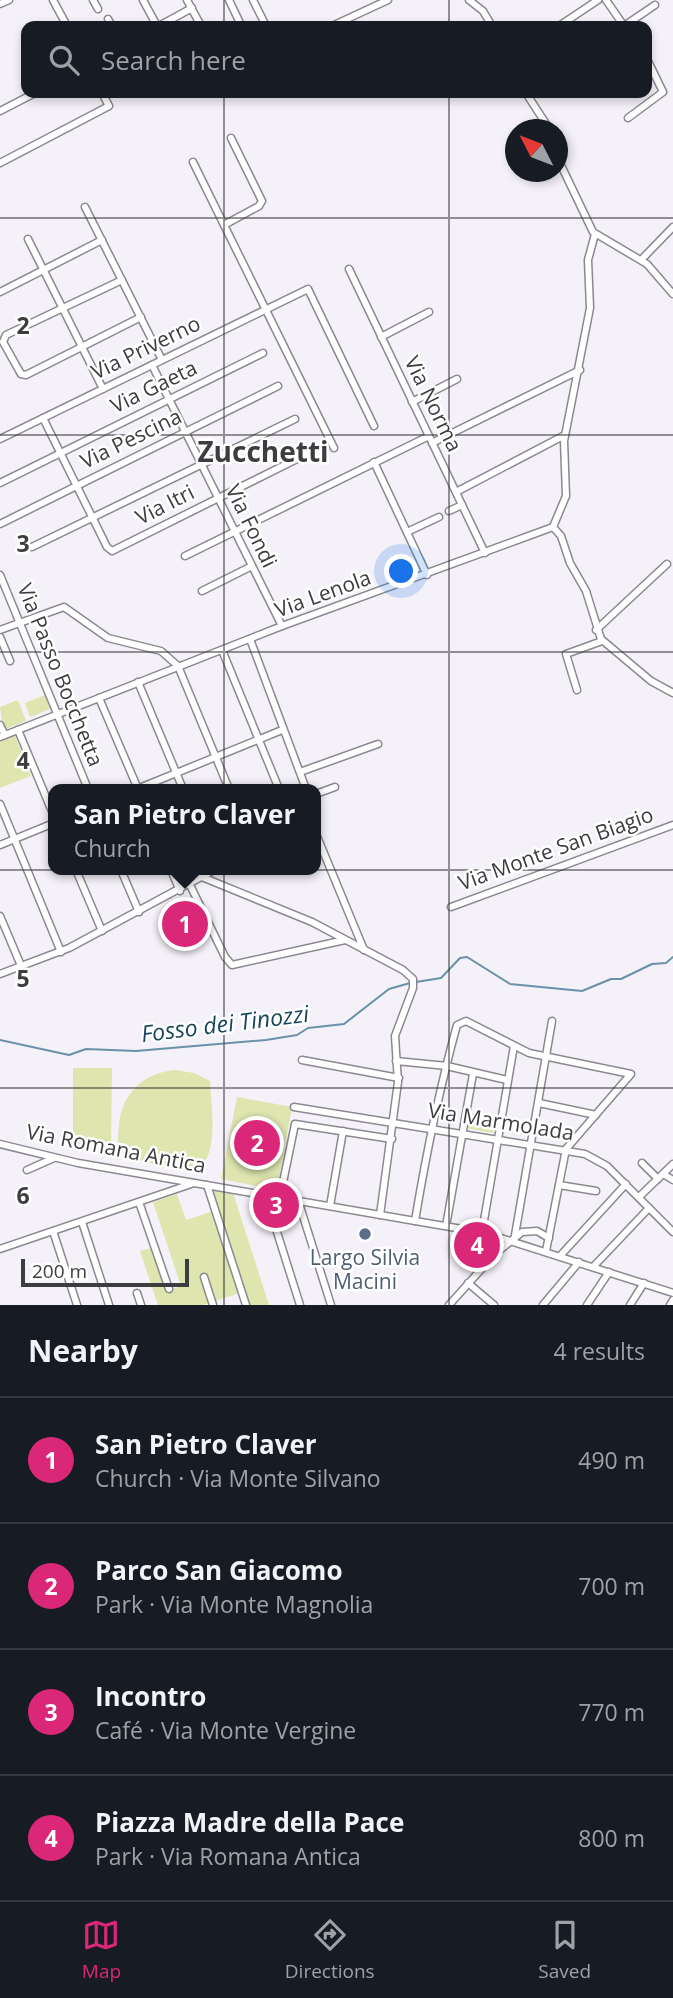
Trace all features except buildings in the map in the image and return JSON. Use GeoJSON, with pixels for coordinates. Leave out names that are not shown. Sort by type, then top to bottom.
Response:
{"type":"FeatureCollection","features":[{"type":"Feature","properties":{"kind":"street"},"geometry":{"type":"LineString","coordinates":[[0,4],[9,0]]}},
{"type":"Feature","properties":{"kind":"street"},"geometry":{"type":"LineString","coordinates":[[53,0],[64,21]]}},
{"type":"Feature","properties":{"kind":"street"},"geometry":{"type":"LineString","coordinates":[[93,0],[98,9]]}},
{"type":"Feature","properties":{"kind":"street"},"geometry":{"type":"LineString","coordinates":[[143,0],[155,21]]}},
{"type":"Feature","properties":{"kind":"street"},"geometry":{"type":"LineString","coordinates":[[187,0],[198,21]]}},
{"type":"Feature","properties":{"kind":"street"},"geometry":{"type":"LineString","coordinates":[[229,0],[239,21]]}},
{"type":"Feature","properties":{"kind":"street"},"geometry":{"type":"LineString","coordinates":[[253,0],[264,21]]}},
{"type":"Feature","properties":{"kind":"street"},"geometry":{"type":"LineString","coordinates":[[343,21],[388,0]]}},
{"type":"Feature","properties":{"kind":"street"},"geometry":{"type":"LineString","coordinates":[[469,0],[483,11],[489,21]]}},
{"type":"Feature","properties":{"kind":"street"},"geometry":{"type":"LineString","coordinates":[[566,21],[598,0]]}},
{"type":"Feature","properties":{"kind":"street"},"geometry":{"type":"LineString","coordinates":[[606,0],[621,21]]}},
{"type":"Feature","properties":{"kind":"street"},"geometry":{"type":"LineString","coordinates":[[631,21],[655,5]]}},
{"type":"Feature","properties":{"kind":"street"},"geometry":{"type":"LineString","coordinates":[[167,21],[192,8]]}},
{"type":"Feature","properties":{"kind":"street"},"geometry":{"type":"LineString","coordinates":[[628,118],[663,92],[652,69]]}},
{"type":"Feature","properties":{"kind":"street"},"geometry":{"type":"LineString","coordinates":[[0,111],[25,98]]}},
{"type":"Feature","properties":{"kind":"street"},"geometry":{"type":"LineString","coordinates":[[0,163],[109,106],[105,98]]}},
{"type":"Feature","properties":{"kind":"street"},"geometry":{"type":"LineString","coordinates":[[529,98],[543,119]]}},
{"type":"Feature","properties":{"kind":"street"},"geometry":{"type":"LineString","coordinates":[[224,225],[259,206],[262,201],[231,138]]}},
{"type":"Feature","properties":{"kind":"street"},"geometry":{"type":"LineString","coordinates":[[193,162],[334,448]]}},
{"type":"Feature","properties":{"kind":"street"},"geometry":{"type":"LineString","coordinates":[[568,179],[595,234],[641,260],[673,294]]}},
{"type":"Feature","properties":{"kind":"street"},"geometry":{"type":"LineString","coordinates":[[85,207],[162,360]]}},
{"type":"Feature","properties":{"kind":"street"},"geometry":{"type":"LineString","coordinates":[[641,260],[673,227]]}},
{"type":"Feature","properties":{"kind":"street"},"geometry":{"type":"LineString","coordinates":[[595,234],[588,257],[591,299],[580,370],[565,435],[566,494],[553,527],[561,536],[571,566],[586,591],[596,630],[602,640],[650,681],[673,693]]}},
{"type":"Feature","properties":{"kind":"street"},"geometry":{"type":"LineString","coordinates":[[28,239],[103,389]]}},
{"type":"Feature","properties":{"kind":"street"},"geometry":{"type":"LineString","coordinates":[[0,292],[102,240]]}},
{"type":"Feature","properties":{"kind":"street","name":"Via Norma"},"geometry":{"type":"LineString","coordinates":[[349,269],[485,553]]}},
{"type":"Feature","properties":{"kind":"street"},"geometry":{"type":"LineString","coordinates":[[122,280],[5,337],[4,344],[16,369],[26,375],[141,317]]}},
{"type":"Feature","properties":{"kind":"street","name":"Via Priverno"},"geometry":{"type":"LineString","coordinates":[[0,439],[308,289],[374,426]]}},
{"type":"Feature","properties":{"kind":"street"},"geometry":{"type":"LineString","coordinates":[[381,337],[429,312]]}},
{"type":"Feature","properties":{"kind":"street","name":"Via Gaeta"},"geometry":{"type":"LineString","coordinates":[[0,483],[263,353]]}},
{"type":"Feature","properties":{"kind":"street","name":"Via Fondi"},"geometry":{"type":"LineString","coordinates":[[152,365],[282,626]]}},
{"type":"Feature","properties":{"kind":"street"},"geometry":{"type":"LineString","coordinates":[[185,556],[374,462],[580,370]]}},
{"type":"Feature","properties":{"kind":"street"},"geometry":{"type":"LineString","coordinates":[[412,402],[457,379]]}},
{"type":"Feature","properties":{"kind":"street","name":"Via Pescina"},"geometry":{"type":"LineString","coordinates":[[0,524],[278,386]]}},
{"type":"Feature","properties":{"kind":"street"},"geometry":{"type":"LineString","coordinates":[[43,418],[93,518]]}},
{"type":"Feature","properties":{"kind":"street"},"geometry":{"type":"LineString","coordinates":[[32,547],[295,419]]}},
{"type":"Feature","properties":{"kind":"street"},"geometry":{"type":"LineString","coordinates":[[456,492],[565,435]]}},
{"type":"Feature","properties":{"kind":"street","name":"Via Itri"},"geometry":{"type":"LineString","coordinates":[[93,518],[110,550],[311,452]]}},
{"type":"Feature","properties":{"kind":"street"},"geometry":{"type":"LineString","coordinates":[[374,462],[427,575]]}},
{"type":"Feature","properties":{"kind":"street"},"geometry":{"type":"LineString","coordinates":[[449,511],[462,505]]}},
{"type":"Feature","properties":{"kind":"street"},"geometry":{"type":"LineString","coordinates":[[407,532],[439,517]]}},
{"type":"Feature","properties":{"kind":"street","name":"Via Lenola"},"geometry":{"type":"LineString","coordinates":[[2,736],[282,626],[553,527]]}},
{"type":"Feature","properties":{"kind":"street"},"geometry":{"type":"LineString","coordinates":[[596,630],[667,564]]}},
{"type":"Feature","properties":{"kind":"street"},"geometry":{"type":"LineString","coordinates":[[202,591],[252,566]]}},
{"type":"Feature","properties":{"kind":"street","name":"Via Passo Bocchetta"},"geometry":{"type":"LineString","coordinates":[[0,575],[86,784]]}},
{"type":"Feature","properties":{"kind":"street"},"geometry":{"type":"LineString","coordinates":[[0,630],[56,608],[66,607],[110,639],[161,651],[178,666],[227,784]]}},
{"type":"Feature","properties":{"kind":"street"},"geometry":{"type":"LineString","coordinates":[[0,637],[10,662]]}},
{"type":"Feature","properties":{"kind":"street"},"geometry":{"type":"LineString","coordinates":[[250,639],[304,784]]}},
{"type":"Feature","properties":{"kind":"street"},"geometry":{"type":"LineString","coordinates":[[578,690],[566,654],[602,640]]}},
{"type":"Feature","properties":{"kind":"street"},"geometry":{"type":"LineString","coordinates":[[222,650],[277,784]]}},
{"type":"Feature","properties":{"kind":"street"},"geometry":{"type":"LineString","coordinates":[[138,682],[181,784]]}},
{"type":"Feature","properties":{"kind":"street"},"geometry":{"type":"LineString","coordinates":[[99,698],[135,784]]}},
{"type":"Feature","properties":{"kind":"street"},"geometry":{"type":"LineString","coordinates":[[0,725],[2,736]]}},
{"type":"Feature","properties":{"kind":"street"},"geometry":{"type":"LineString","coordinates":[[18,730],[48,802]]}},
{"type":"Feature","properties":{"kind":"street"},"geometry":{"type":"LineString","coordinates":[[149,784],[282,730]]}},
{"type":"Feature","properties":{"kind":"street"},"geometry":{"type":"LineString","coordinates":[[300,772],[378,744]]}},
{"type":"Feature","properties":{"kind":"street"},"geometry":{"type":"LineString","coordinates":[[321,792],[335,787]]}},
{"type":"Feature","properties":{"kind":"street"},"geometry":{"type":"LineString","coordinates":[[0,804],[61,952]]}},
{"type":"Feature","properties":{"kind":"street"},"geometry":{"type":"LineString","coordinates":[[0,845],[48,825]]}},
{"type":"Feature","properties":{"kind":"street","name":"Via Monte San Biagio"},"geometry":{"type":"LineString","coordinates":[[451,907],[673,825]]}},
{"type":"Feature","properties":{"kind":"street"},"geometry":{"type":"LineString","coordinates":[[321,846],[364,952]]}},
{"type":"Feature","properties":{"kind":"street"},"geometry":{"type":"LineString","coordinates":[[78,875],[102,931]]}},
{"type":"Feature","properties":{"kind":"street"},"geometry":{"type":"LineString","coordinates":[[123,875],[139,912]]}},
{"type":"Feature","properties":{"kind":"street"},"geometry":{"type":"LineString","coordinates":[[173,875],[180,891]]}},
{"type":"Feature","properties":{"kind":"street"},"geometry":{"type":"LineString","coordinates":[[0,974],[61,952],[180,891],[205,875]]}},
{"type":"Feature","properties":{"kind":"street"},"geometry":{"type":"LineString","coordinates":[[202,877],[309,921],[403,970],[413,982],[396,1030],[399,1078],[380,1215]]}},
{"type":"Feature","properties":{"kind":"street"},"geometry":{"type":"LineString","coordinates":[[190,885],[225,957],[232,965],[345,940]]}},
{"type":"Feature","properties":{"kind":"street"},"geometry":{"type":"LineString","coordinates":[[0,916],[22,968]]}},
{"type":"Feature","properties":{"kind":"street"},"geometry":{"type":"LineString","coordinates":[[415,1221],[431,1128],[461,1021],[466,1020],[514,1046],[547,1057],[631,1074],[566,1149],[546,1251]]}},
{"type":"Feature","properties":{"kind":"street"},"geometry":{"type":"LineString","coordinates":[[514,1241],[552,1021]]}},
{"type":"Feature","properties":{"kind":"street"},"geometry":{"type":"LineString","coordinates":[[495,1254],[497,1243],[484,1232],[514,1046]]}},
{"type":"Feature","properties":{"kind":"street"},"geometry":{"type":"LineString","coordinates":[[302,1060],[399,1078]]}},
{"type":"Feature","properties":{"kind":"street"},"geometry":{"type":"LineString","coordinates":[[396,1061],[447,1066],[507,1080]]}},
{"type":"Feature","properties":{"kind":"street"},"geometry":{"type":"LineString","coordinates":[[446,1226],[473,1074]]}},
{"type":"Feature","properties":{"kind":"street"},"geometry":{"type":"LineString","coordinates":[[539,1103],[596,1115]]}},
{"type":"Feature","properties":{"kind":"street","name":"Via Marmolada"},"geometry":{"type":"LineString","coordinates":[[294,1107],[566,1149],[602,1162],[673,1232]]}},
{"type":"Feature","properties":{"kind":"street"},"geometry":{"type":"LineString","coordinates":[[280,1197],[294,1125],[298,1123],[392,1139]]}},
{"type":"Feature","properties":{"kind":"street"},"geometry":{"type":"LineString","coordinates":[[331,1206],[343,1131]]}},
{"type":"Feature","properties":{"kind":"street","name":"Via Romana Antica"},"geometry":{"type":"LineString","coordinates":[[0,1144],[55,1158],[484,1232],[673,1293]]}},
{"type":"Feature","properties":{"kind":"street"},"geometry":{"type":"LineString","coordinates":[[27,1170],[55,1158]]}},
{"type":"Feature","properties":{"kind":"street"},"geometry":{"type":"LineString","coordinates":[[642,1163],[660,1176],[673,1180]]}},
{"type":"Feature","properties":{"kind":"street"},"geometry":{"type":"LineString","coordinates":[[639,1197],[673,1164]]}},
{"type":"Feature","properties":{"kind":"street"},"geometry":{"type":"LineString","coordinates":[[0,1249],[195,1183]]}},
{"type":"Feature","properties":{"kind":"street"},"geometry":{"type":"LineString","coordinates":[[560,1256],[626,1184]]}},
{"type":"Feature","properties":{"kind":"street"},"geometry":{"type":"LineString","coordinates":[[207,1185],[246,1305]]}},
{"type":"Feature","properties":{"kind":"street"},"geometry":{"type":"LineString","coordinates":[[559,1185],[596,1191]]}},
{"type":"Feature","properties":{"kind":"street"},"geometry":{"type":"LineString","coordinates":[[265,1194],[300,1305]]}},
{"type":"Feature","properties":{"kind":"street"},"geometry":{"type":"LineString","coordinates":[[298,1200],[331,1305]]}},
{"type":"Feature","properties":{"kind":"street"},"geometry":{"type":"LineString","coordinates":[[139,1202],[169,1289]]}},
{"type":"Feature","properties":{"kind":"street"},"geometry":{"type":"LineString","coordinates":[[593,1267],[649,1208]]}},
{"type":"Feature","properties":{"kind":"street"},"geometry":{"type":"LineString","coordinates":[[666,1224],[673,1219]]}},
{"type":"Feature","properties":{"kind":"street"},"geometry":{"type":"LineString","coordinates":[[82,1222],[109,1305]]}},
{"type":"Feature","properties":{"kind":"street"},"geometry":{"type":"LineString","coordinates":[[449,1305],[495,1254],[514,1241],[521,1232],[529,1229],[549,1238]]}},
{"type":"Feature","properties":{"kind":"street"},"geometry":{"type":"LineString","coordinates":[[53,1231],[77,1305]]}},
{"type":"Feature","properties":{"kind":"street"},"geometry":{"type":"LineString","coordinates":[[543,1305],[579,1262]]}},
{"type":"Feature","properties":{"kind":"street"},"geometry":{"type":"LineString","coordinates":[[587,1305],[609,1272]]}},
{"type":"Feature","properties":{"kind":"street"},"geometry":{"type":"LineString","coordinates":[[477,1273],[479,1293]]}},
{"type":"Feature","properties":{"kind":"street"},"geometry":{"type":"LineString","coordinates":[[204,1277],[213,1305]]}},
{"type":"Feature","properties":{"kind":"street"},"geometry":{"type":"LineString","coordinates":[[468,1283],[494,1305]]}},
{"type":"Feature","properties":{"kind":"street"},"geometry":{"type":"LineString","coordinates":[[630,1305],[644,1283]]}},
{"type":"Feature","properties":{"kind":"street"},"geometry":{"type":"LineString","coordinates":[[137,1293],[141,1305]]}},
{"type":"Feature","properties":{"kind":"street"},"geometry":{"type":"LineString","coordinates":[[670,1305],[673,1300]]}},
{"type":"Feature","properties":{"kind":"green space"},"geometry":{"type":"Polygon","coordinates":[[[45,695],[50,709],[30,717],[25,703],[45,695]]]}},
{"type":"Feature","properties":{"kind":"green space"},"geometry":{"type":"Polygon","coordinates":[[[18,700],[26,721],[3,730],[0,707],[18,700]]]}},
{"type":"Feature","properties":{"kind":"green space"},"geometry":{"type":"Polygon","coordinates":[[[15,736],[31,776],[0,788],[0,742],[15,736]]]}},
{"type":"Feature","properties":{"kind":"green space"},"geometry":{"type":"Polygon","coordinates":[[[73,1068],[112,1068],[111,1144],[73,1144],[73,1068]]]}},
{"type":"Feature","properties":{"kind":"green space"},"geometry":{"type":"Polygon","coordinates":[[[175,1070],[194,1073],[210,1081],[211,1142],[204,1163],[197,1169],[134,1158],[125,1153],[118,1143],[121,1115],[129,1095],[153,1076],[175,1070]]]}},
{"type":"Feature","properties":{"kind":"green space"},"geometry":{"type":"Polygon","coordinates":[[[237,1097],[292,1107],[277,1190],[221,1179],[237,1097]]]}},
{"type":"Feature","properties":{"kind":"green space"},"geometry":{"type":"Polygon","coordinates":[[[467,1112],[496,1117],[493,1133],[465,1128],[467,1112]]]}},
{"type":"Feature","properties":{"kind":"green space"},"geometry":{"type":"Polygon","coordinates":[[[210,1189],[233,1193],[269,1305],[248,1305],[243,1292],[203,1305],[158,1305],[140,1251],[152,1248],[167,1291],[181,1286],[153,1202],[177,1194],[186,1220],[217,1210],[210,1189]]]}},
{"type":"Feature","properties":{"kind":"green space"},"geometry":{"type":"Polygon","coordinates":[[[470,1236],[487,1239],[493,1247],[481,1255],[460,1248],[470,1236]]]}},
{"type":"Feature","properties":{"kind":"waterway","name":"Fosso dei Tinozzi"},"geometry":{"type":"LineString","coordinates":[[416,982],[441,978],[460,958],[467,957],[510,984],[582,991],[611,979],[621,979],[652,964],[666,963],[673,957]]}},
{"type":"Feature","properties":{"kind":"waterway","name":"Fosso dei Tinozzi"},"geometry":{"type":"LineString","coordinates":[[0,1040],[69,1055],[86,1049],[136,1051],[266,1040],[297,1035],[308,1028],[344,1024],[389,989],[410,983]]}},
{"type":"Feature","properties":{"kind":"place","name":"San Pietro Claver"},"geometry":{"type":"Point","coordinates":[185,924]}},
{"type":"Feature","properties":{"kind":"place","name":"Parco San Giacomo"},"geometry":{"type":"Point","coordinates":[257,1143]}},
{"type":"Feature","properties":{"kind":"place","name":"Incontro"},"geometry":{"type":"Point","coordinates":[276,1205]}},
{"type":"Feature","properties":{"kind":"place","name":"Largo Silvia Macini"},"geometry":{"type":"Point","coordinates":[365,1234]}},
{"type":"Feature","properties":{"kind":"place","name":"Piazza Madre della Pace"},"geometry":{"type":"Point","coordinates":[477,1245]}},
{"type":"Feature","properties":{"kind":"district","name":"Zucchetti"},"geometry":{"type":"Point","coordinates":[263,452]}}]}
